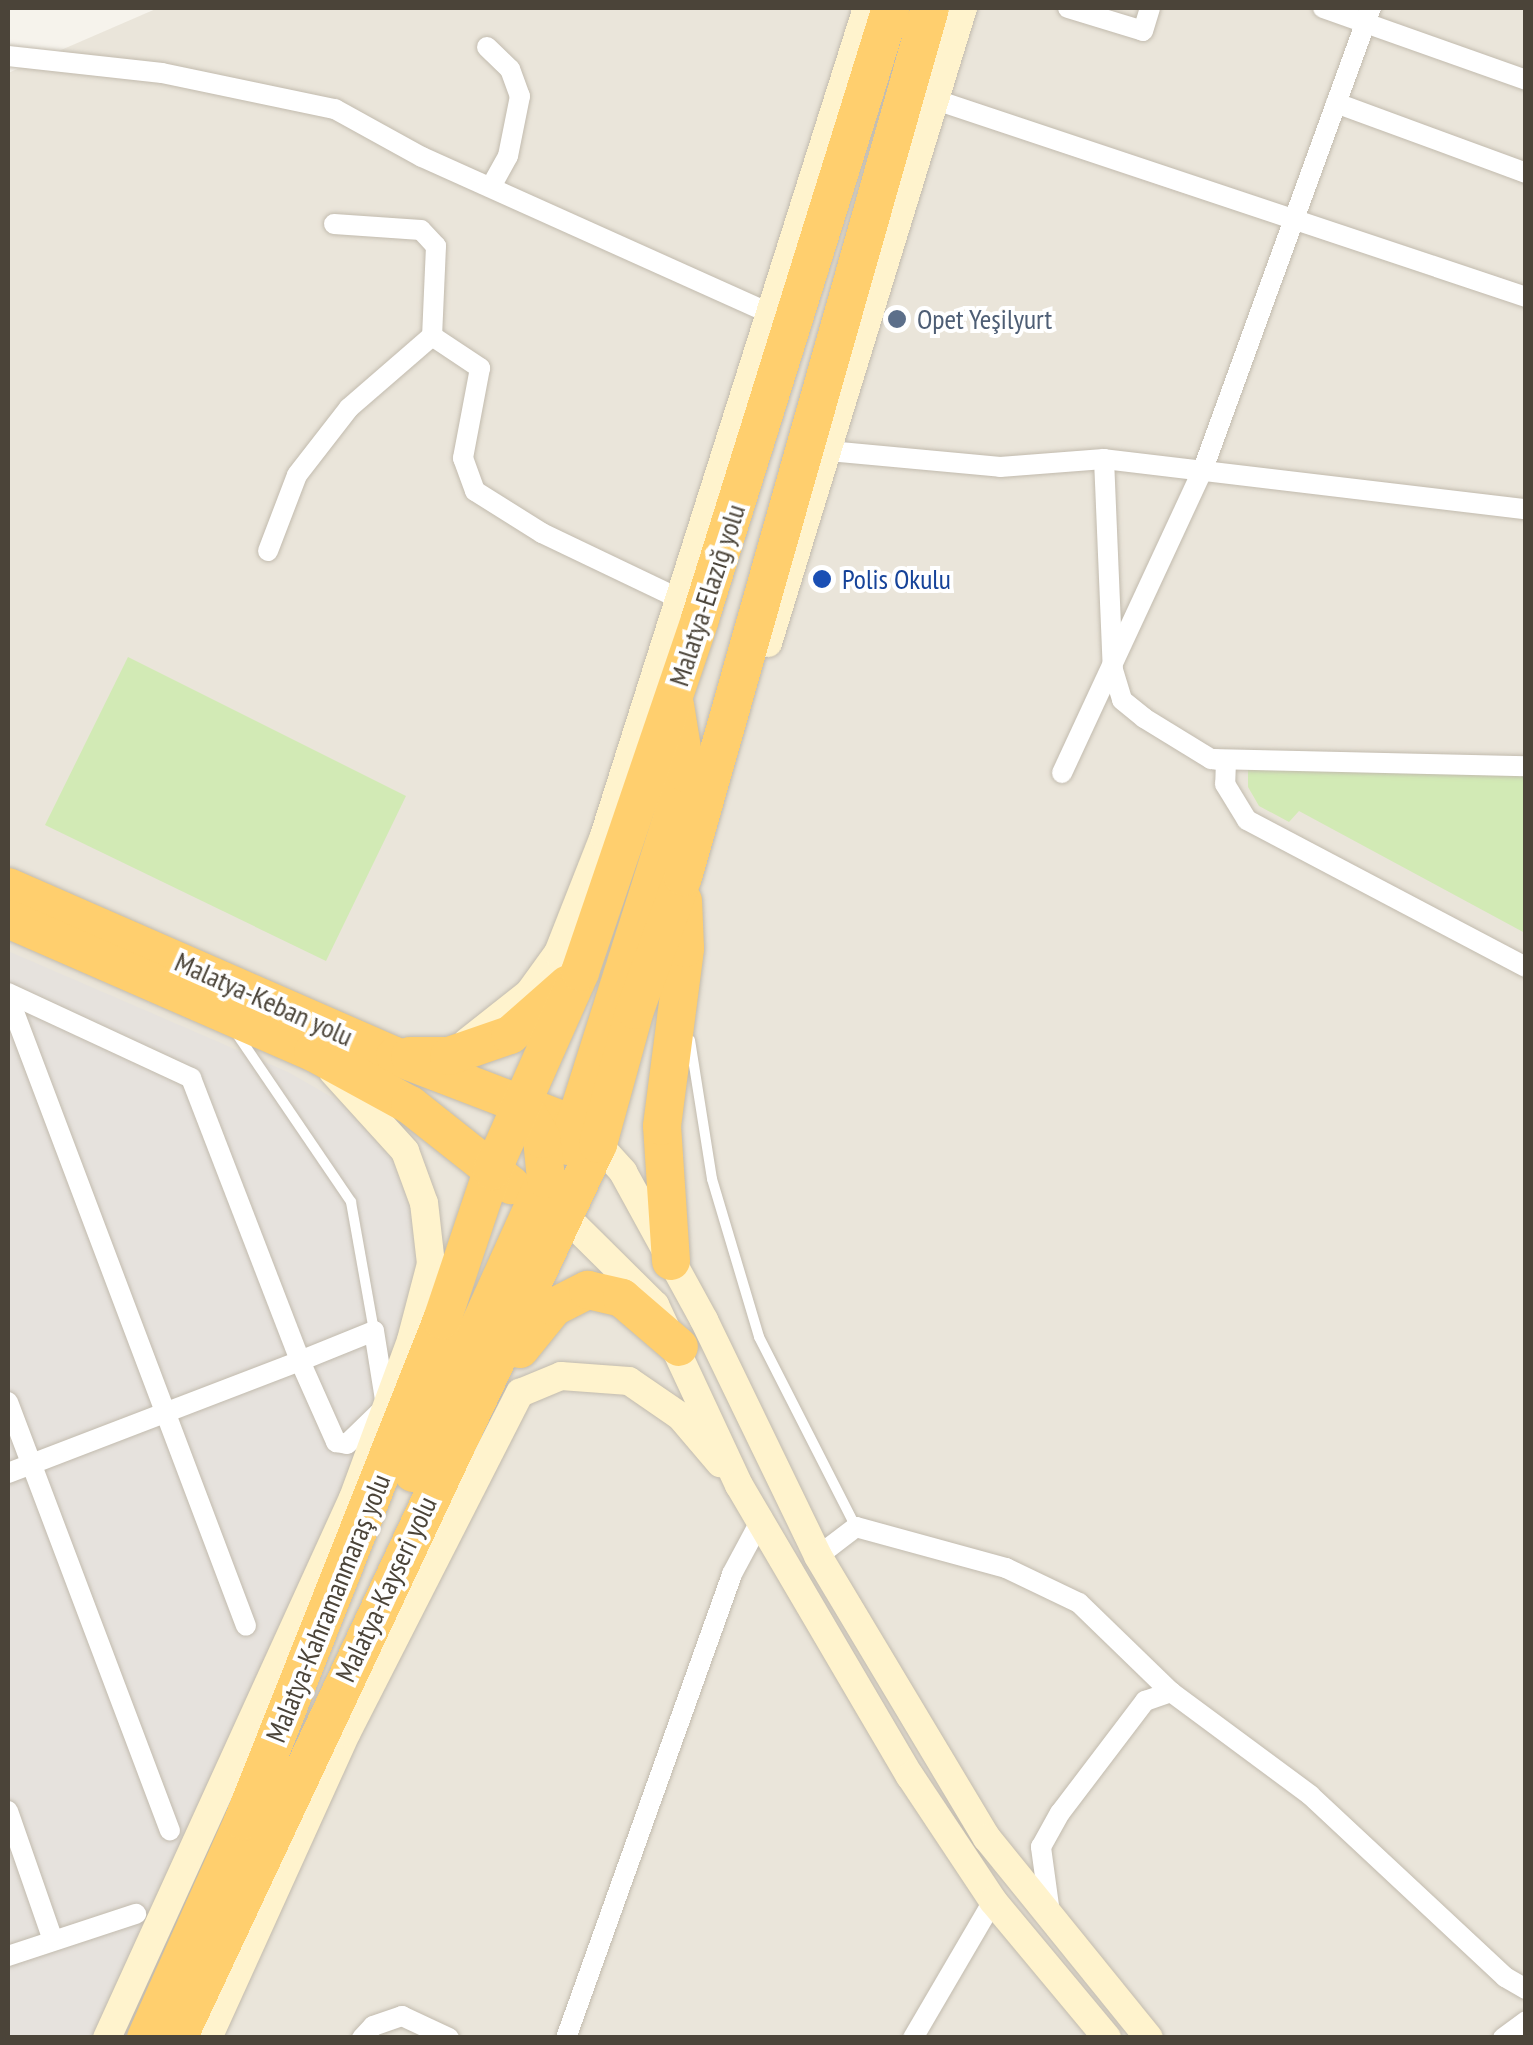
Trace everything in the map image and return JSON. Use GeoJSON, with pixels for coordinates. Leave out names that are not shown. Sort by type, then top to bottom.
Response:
{"type":"FeatureCollection","features":[{"type":"Feature","properties":{"kind":"highway","name":"Malatya-Elazığ yolu"},"geometry":{"type":"LineString","coordinates":[[488,1184],[580,972],[674,699],[891,8]]}},
{"type":"Feature","properties":{"kind":"highway","name":"Malatya-Elazığ yolu"},"geometry":{"type":"LineString","coordinates":[[588,1122],[683,877],[930,8]]}},
{"type":"Feature","properties":{"kind":"highway"},"geometry":{"type":"LineString","coordinates":[[588,1122],[686,772],[674,699]]}},
{"type":"Feature","properties":{"kind":"highway"},"geometry":{"type":"LineString","coordinates":[[671,1261],[662,1126],[684,948],[683,877],[723,782]]}},
{"type":"Feature","properties":{"kind":"highway","name":"Malatya-Keban yolu"},"geometry":{"type":"LineString","coordinates":[[8,887],[395,1056],[523,1105],[588,1122]]}},
{"type":"Feature","properties":{"kind":"highway","name":"Malatya-Keban yolu"},"geometry":{"type":"LineString","coordinates":[[8,919],[313,1052],[410,1105],[488,1184],[545,1212]]}},
{"type":"Feature","properties":{"kind":"highway"},"geometry":{"type":"LineString","coordinates":[[395,1056],[449,1056],[510,1035],[580,972]]}},
{"type":"Feature","properties":{"kind":"highway"},"geometry":{"type":"LineString","coordinates":[[333,1702],[336,1641],[545,1212],[547,1160],[523,1105]]}},
{"type":"Feature","properties":{"kind":"highway","name":"Malatya-Kayseri yolu"},"geometry":{"type":"LineString","coordinates":[[178,2038],[472,1409],[545,1212],[588,1122]]}},
{"type":"Feature","properties":{"kind":"highway","name":"Malatya-Kahramanmaraş yolu"},"geometry":{"type":"LineString","coordinates":[[146,2038],[243,1821],[459,1268],[488,1184]]}},
{"type":"Feature","properties":{"kind":"highway"},"geometry":{"type":"LineString","coordinates":[[411,1340],[459,1268]]}},
{"type":"Feature","properties":{"kind":"highway"},"geometry":{"type":"LineString","coordinates":[[472,1409],[554,1307],[588,1290],[622,1298],[679,1347]]}},
{"type":"Feature","properties":{"kind":"street"},"geometry":{"type":"LineString","coordinates":[[449,1056],[529,993],[558,953],[682,600],[867,8]]}},
{"type":"Feature","properties":{"kind":"street"},"geometry":{"type":"LineString","coordinates":[[723,782],[829,452],[963,8]]}},
{"type":"Feature","properties":{"kind":"street"},"geometry":{"type":"LineString","coordinates":[[1068,8],[1142,32],[1150,8]]}},
{"type":"Feature","properties":{"kind":"street"},"geometry":{"type":"LineString","coordinates":[[1323,8],[1369,14],[1526,80]]}},
{"type":"Feature","properties":{"kind":"street"},"geometry":{"type":"LineString","coordinates":[[1062,773],[1202,472],[1369,14]]}},
{"type":"Feature","properties":{"kind":"street"},"geometry":{"type":"LineString","coordinates":[[487,47],[510,68],[520,96],[508,156],[492,185]]}},
{"type":"Feature","properties":{"kind":"street"},"geometry":{"type":"LineString","coordinates":[[8,56],[162,74],[335,109],[769,313]]}},
{"type":"Feature","properties":{"kind":"street"},"geometry":{"type":"LineString","coordinates":[[762,422],[848,72]]}},
{"type":"Feature","properties":{"kind":"street"},"geometry":{"type":"LineString","coordinates":[[936,100],[1526,297]]}},
{"type":"Feature","properties":{"kind":"street"},"geometry":{"type":"LineString","coordinates":[[1336,104],[1526,173]]}},
{"type":"Feature","properties":{"kind":"street"},"geometry":{"type":"LineString","coordinates":[[268,551],[297,476],[350,408],[432,336],[436,246],[421,230],[334,224]]}},
{"type":"Feature","properties":{"kind":"street"},"geometry":{"type":"LineString","coordinates":[[432,336],[480,368],[463,458],[475,491],[542,533],[682,600]]}},
{"type":"Feature","properties":{"kind":"street"},"geometry":{"type":"LineString","coordinates":[[829,452],[1000,467],[1104,459],[1526,509]]}},
{"type":"Feature","properties":{"kind":"street"},"geometry":{"type":"LineString","coordinates":[[1104,459],[1113,670],[1122,700],[1211,759],[1226,761],[1225,784],[1247,820],[1526,967]]}},
{"type":"Feature","properties":{"kind":"street"},"geometry":{"type":"LineString","coordinates":[[1211,759],[1526,766]]}},
{"type":"Feature","properties":{"kind":"street"},"geometry":{"type":"LineString","coordinates":[[8,995],[191,1078],[300,1362],[336,1442],[347,1444],[386,1406]]}},
{"type":"Feature","properties":{"kind":"street"},"geometry":{"type":"LineString","coordinates":[[8,995],[246,1626]]}},
{"type":"Feature","properties":{"kind":"street"},"geometry":{"type":"LineString","coordinates":[[107,2038],[353,1498],[411,1340],[431,1264],[424,1203],[405,1151],[313,1052]]}},
{"type":"Feature","properties":{"kind":"street"},"geometry":{"type":"LineString","coordinates":[[588,1122],[623,1172],[671,1261],[818,1556],[986,1838],[1051,1924],[1149,2038]]}},
{"type":"Feature","properties":{"kind":"street"},"geometry":{"type":"LineString","coordinates":[[545,1212],[626,1271],[679,1347],[740,1485]]}},
{"type":"Feature","properties":{"kind":"street"},"geometry":{"type":"LineString","coordinates":[[8,1473],[374,1331],[386,1406]]}},
{"type":"Feature","properties":{"kind":"street"},"geometry":{"type":"LineString","coordinates":[[208,2038],[347,1732],[520,1394],[561,1376],[629,1381],[680,1416],[740,1485],[833,1649],[992,1901],[1107,2038]]}},
{"type":"Feature","properties":{"kind":"street"},"geometry":{"type":"LineString","coordinates":[[8,1402],[170,1830]]}},
{"type":"Feature","properties":{"kind":"street"},"geometry":{"type":"LineString","coordinates":[[566,2038],[732,1574],[762,1518]]}},
{"type":"Feature","properties":{"kind":"street"},"geometry":{"type":"LineString","coordinates":[[818,1556],[856,1527],[1006,1568],[1079,1603],[1172,1692],[1310,1795],[1504,1977],[1526,1989]]}},
{"type":"Feature","properties":{"kind":"street"},"geometry":{"type":"LineString","coordinates":[[1051,1924],[1042,1847],[1077,1784],[1145,1700],[1172,1692]]}},
{"type":"Feature","properties":{"kind":"street"},"geometry":{"type":"LineString","coordinates":[[8,1811],[53,1940]]}},
{"type":"Feature","properties":{"kind":"street"},"geometry":{"type":"LineString","coordinates":[[913,2038],[992,1901]]}},
{"type":"Feature","properties":{"kind":"street"},"geometry":{"type":"LineString","coordinates":[[8,1956],[136,1914]]}},
{"type":"Feature","properties":{"kind":"street"},"geometry":{"type":"LineString","coordinates":[[195,2038],[216,1955]]}},
{"type":"Feature","properties":{"kind":"street"},"geometry":{"type":"LineString","coordinates":[[362,2038],[373,2026],[402,2016],[450,2038]]}},
{"type":"Feature","properties":{"kind":"street"},"geometry":{"type":"LineString","coordinates":[[1503,2038],[1526,2021]]}},
{"type":"Feature","properties":{"kind":"lane"},"geometry":{"type":"LineString","coordinates":[[684,948],[692,1082],[712,1180],[759,1337],[856,1527]]}},
{"type":"Feature","properties":{"kind":"lane"},"geometry":{"type":"LineString","coordinates":[[218,1008],[351,1202],[374,1331]]}},
{"type":"Feature","properties":{"kind":"shaded area"},"geometry":{"type":"Polygon","coordinates":[[[158,8],[1525,8],[1525,2037],[8,2037],[8,73],[158,8]]]}},
{"type":"Feature","properties":{"kind":"shaded area"},"geometry":{"type":"Polygon","coordinates":[[[8,951],[288,1072],[377,1123],[401,1155],[424,1261],[371,1438],[101,2037],[8,2037],[8,951]]]}},
{"type":"Feature","properties":{"kind":"green space"},"geometry":{"type":"Polygon","coordinates":[[[128,657],[406,796],[326,961],[45,825],[128,657]]]}},
{"type":"Feature","properties":{"kind":"green space"},"geometry":{"type":"Polygon","coordinates":[[[1248,765],[1525,775],[1525,933],[1299,811],[1289,822],[1259,806],[1248,787],[1248,765]]]}},
{"type":"Feature","properties":{"kind":"place","name":"Opet Yeşilyurt"},"geometry":{"type":"Point","coordinates":[897,319]}},
{"type":"Feature","properties":{"kind":"place","name":"Polis Okulu"},"geometry":{"type":"Point","coordinates":[822,579]}}]}
